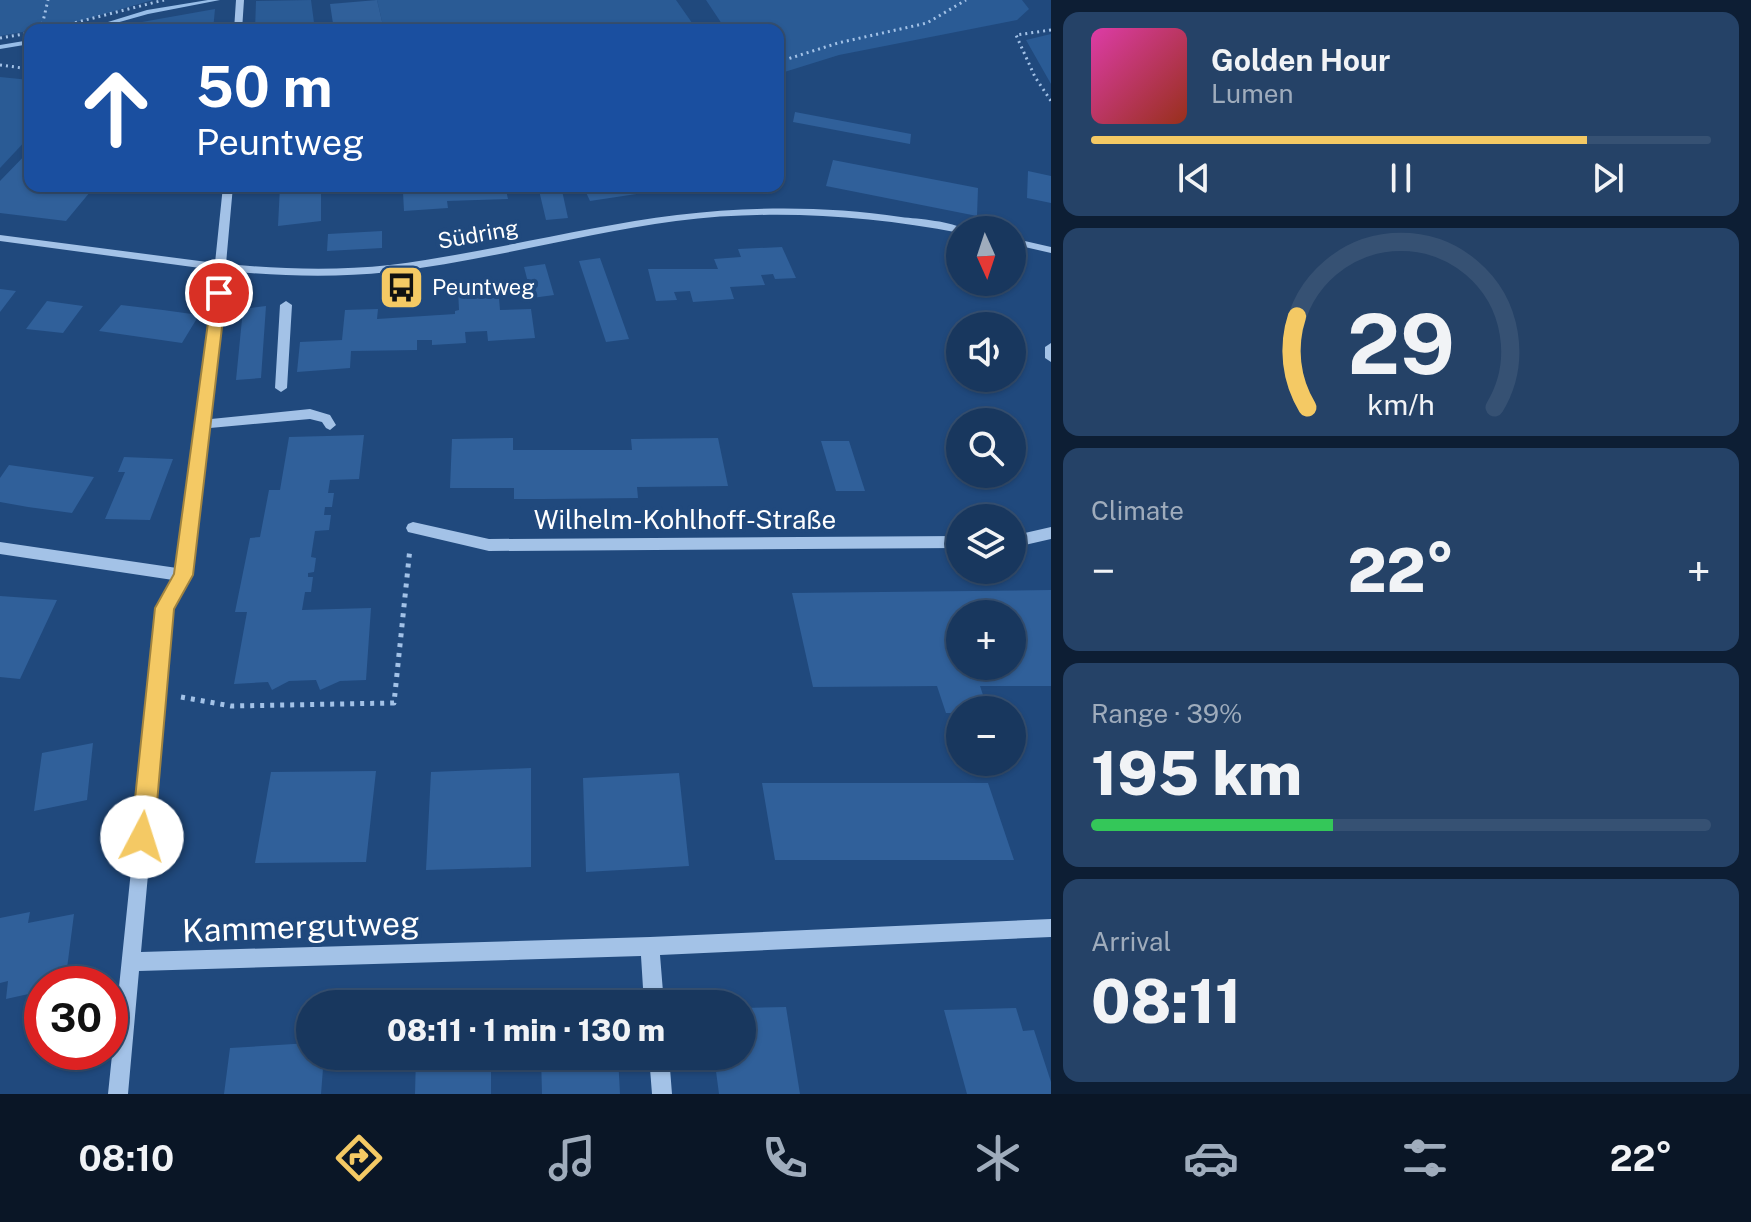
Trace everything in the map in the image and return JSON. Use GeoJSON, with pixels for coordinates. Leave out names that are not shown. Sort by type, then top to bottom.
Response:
{"type":"FeatureCollection","features":[{"type":"Feature","properties":{"kind":"street"},"geometry":{"type":"LineString","coordinates":[[238,24],[240,0]]}},
{"type":"Feature","properties":{"kind":"street"},"geometry":{"type":"LineString","coordinates":[[118,1094],[165,608],[183,575],[204,424],[228,192]]}},
{"type":"Feature","properties":{"kind":"street","name":"Südring"},"geometry":{"type":"LineString","coordinates":[[0,238],[222,267],[342,272],[400,267],[679,218],[742,213],[853,215],[946,228]]}},
{"type":"Feature","properties":{"kind":"street"},"geometry":{"type":"LineString","coordinates":[[1026,244],[1051,250]]}},
{"type":"Feature","properties":{"kind":"street"},"geometry":{"type":"LineString","coordinates":[[281,388],[286,305]]}},
{"type":"Feature","properties":{"kind":"street"},"geometry":{"type":"LineString","coordinates":[[1051,347],[1051,358]]}},
{"type":"Feature","properties":{"kind":"street"},"geometry":{"type":"LineString","coordinates":[[204,424],[310,414],[326,418],[330,425]]}},
{"type":"Feature","properties":{"kind":"street","name":"Wilhelm-Kohlhoff-Straße"},"geometry":{"type":"LineString","coordinates":[[413,528],[489,545],[946,542]]}},
{"type":"Feature","properties":{"kind":"street"},"geometry":{"type":"LineString","coordinates":[[1026,539],[1051,533]]}},
{"type":"Feature","properties":{"kind":"street"},"geometry":{"type":"LineString","coordinates":[[0,548],[183,575]]}},
{"type":"Feature","properties":{"kind":"street","name":"Kammergutweg"},"geometry":{"type":"LineString","coordinates":[[131,962],[650,946],[1051,928]]}},
{"type":"Feature","properties":{"kind":"street"},"geometry":{"type":"LineString","coordinates":[[650,946],[653,990]]}},
{"type":"Feature","properties":{"kind":"street"},"geometry":{"type":"LineString","coordinates":[[660,1070],[662,1094]]}},
{"type":"Feature","properties":{"kind":"path"},"geometry":{"type":"LineString","coordinates":[[45,24],[48,0]]}},
{"type":"Feature","properties":{"kind":"path"},"geometry":{"type":"LineString","coordinates":[[68,24],[164,0]]}},
{"type":"Feature","properties":{"kind":"path"},"geometry":{"type":"LineString","coordinates":[[784,60],[838,43],[927,23],[966,0]]}},
{"type":"Feature","properties":{"kind":"path"},"geometry":{"type":"LineString","coordinates":[[1051,30],[1016,35],[1035,77],[1051,101]]}},
{"type":"Feature","properties":{"kind":"path"},"geometry":{"type":"LineString","coordinates":[[0,38],[24,34]]}},
{"type":"Feature","properties":{"kind":"path"},"geometry":{"type":"LineString","coordinates":[[0,65],[24,68]]}},
{"type":"Feature","properties":{"kind":"path"},"geometry":{"type":"LineString","coordinates":[[156,693],[231,706],[394,703],[413,528]]}},
{"type":"Feature","properties":{"kind":"shaded area"},"geometry":{"type":"Polygon","coordinates":[[[0,0],[153,0],[73,23],[24,24],[24,32],[0,36],[0,0]]]}},
{"type":"Feature","properties":{"kind":"shaded area"},"geometry":{"type":"Polygon","coordinates":[[[311,0],[314,24],[255,24],[256,1],[311,0]]]}},
{"type":"Feature","properties":{"kind":"shaded area"},"geometry":{"type":"Polygon","coordinates":[[[377,0],[676,0],[693,24],[383,24],[377,0]]]}},
{"type":"Feature","properties":{"kind":"shaded area"},"geometry":{"type":"Polygon","coordinates":[[[706,0],[1022,0],[1029,9],[1017,20],[839,55],[784,72],[784,24],[722,24],[706,0]]]}},
{"type":"Feature","properties":{"kind":"shaded area"},"geometry":{"type":"Polygon","coordinates":[[[215,9],[214,24],[131,24],[215,9]]]}},
{"type":"Feature","properties":{"kind":"shaded area"},"geometry":{"type":"Polygon","coordinates":[[[1051,34],[1051,84],[1026,40],[1051,34]]]}},
{"type":"Feature","properties":{"kind":"shaded area"},"geometry":{"type":"Polygon","coordinates":[[[0,77],[24,79],[24,142],[0,168],[0,77]]]}},
{"type":"Feature","properties":{"kind":"building"},"geometry":{"type":"Polygon","coordinates":[[[377,0],[383,24],[333,24],[330,4],[377,0]]]}},
{"type":"Feature","properties":{"kind":"building"},"geometry":{"type":"Polygon","coordinates":[[[795,112],[911,134],[910,144],[793,122],[795,112]]]}},
{"type":"Feature","properties":{"kind":"building"},"geometry":{"type":"Polygon","coordinates":[[[24,156],[24,192],[90,192],[66,221],[0,213],[0,181],[24,156]]]}},
{"type":"Feature","properties":{"kind":"building"},"geometry":{"type":"Polygon","coordinates":[[[833,160],[978,188],[977,216],[826,186],[833,160]]]}},
{"type":"Feature","properties":{"kind":"building"},"geometry":{"type":"Polygon","coordinates":[[[1028,171],[1051,176],[1051,203],[1027,198],[1028,171]]]}},
{"type":"Feature","properties":{"kind":"building"},"geometry":{"type":"Polygon","coordinates":[[[280,192],[321,192],[321,221],[278,226],[280,192]]]}},
{"type":"Feature","properties":{"kind":"building"},"geometry":{"type":"Polygon","coordinates":[[[403,192],[506,192],[508,199],[447,201],[448,208],[404,211],[403,192]]]}},
{"type":"Feature","properties":{"kind":"building"},"geometry":{"type":"Polygon","coordinates":[[[539,192],[562,192],[568,218],[546,220],[539,192]]]}},
{"type":"Feature","properties":{"kind":"building"},"geometry":{"type":"Polygon","coordinates":[[[586,192],[650,192],[590,201],[586,192]]]}},
{"type":"Feature","properties":{"kind":"building"},"geometry":{"type":"Polygon","coordinates":[[[382,231],[382,248],[327,251],[328,234],[382,231]]]}},
{"type":"Feature","properties":{"kind":"building"},"geometry":{"type":"Polygon","coordinates":[[[782,247],[796,278],[775,279],[773,274],[761,275],[765,285],[730,287],[734,299],[693,302],[690,291],[674,292],[677,300],[656,301],[648,269],[718,269],[714,259],[741,257],[738,249],[782,247]]]}},
{"type":"Feature","properties":{"kind":"building"},"geometry":{"type":"Polygon","coordinates":[[[600,258],[629,339],[606,342],[579,261],[600,258]]]}},
{"type":"Feature","properties":{"kind":"building"},"geometry":{"type":"Polygon","coordinates":[[[545,264],[554,295],[532,298],[524,267],[545,264]]]}},
{"type":"Feature","properties":{"kind":"building"},"geometry":{"type":"Polygon","coordinates":[[[498,287],[500,310],[531,309],[535,338],[488,341],[487,331],[465,332],[466,343],[432,345],[432,340],[417,340],[417,350],[351,351],[350,368],[297,372],[300,342],[342,340],[345,310],[378,309],[377,319],[455,314],[459,310],[458,289],[498,287]]]}},
{"type":"Feature","properties":{"kind":"building"},"geometry":{"type":"Polygon","coordinates":[[[0,289],[16,291],[0,312],[0,289]]]}},
{"type":"Feature","properties":{"kind":"building"},"geometry":{"type":"Polygon","coordinates":[[[47,301],[83,306],[63,333],[26,329],[47,301]]]}},
{"type":"Feature","properties":{"kind":"building"},"geometry":{"type":"Polygon","coordinates":[[[121,305],[199,315],[182,343],[99,331],[121,305]]]}},
{"type":"Feature","properties":{"kind":"building"},"geometry":{"type":"Polygon","coordinates":[[[266,306],[261,378],[236,380],[243,309],[266,306]]]}},
{"type":"Feature","properties":{"kind":"building"},"geometry":{"type":"Polygon","coordinates":[[[364,435],[359,479],[330,480],[328,493],[334,493],[332,507],[325,507],[324,515],[331,515],[329,530],[315,531],[311,557],[316,558],[314,572],[308,573],[308,577],[313,577],[311,592],[305,592],[302,610],[371,608],[366,680],[340,681],[320,690],[316,680],[289,681],[272,690],[268,682],[234,684],[247,612],[235,612],[250,538],[260,537],[269,490],[280,490],[289,437],[364,435]]]}},
{"type":"Feature","properties":{"kind":"building"},"geometry":{"type":"Polygon","coordinates":[[[513,438],[513,450],[632,450],[631,439],[718,438],[728,486],[637,487],[638,498],[545,499],[514,499],[514,488],[450,488],[452,439],[513,438]]]}},
{"type":"Feature","properties":{"kind":"building"},"geometry":{"type":"Polygon","coordinates":[[[821,441],[849,441],[865,491],[836,491],[821,441]]]}},
{"type":"Feature","properties":{"kind":"building"},"geometry":{"type":"Polygon","coordinates":[[[124,457],[173,459],[150,520],[105,519],[125,472],[118,472],[124,457]]]}},
{"type":"Feature","properties":{"kind":"building"},"geometry":{"type":"Polygon","coordinates":[[[9,465],[94,477],[72,513],[28,507],[0,502],[0,478],[9,465]]]}},
{"type":"Feature","properties":{"kind":"building"},"geometry":{"type":"Polygon","coordinates":[[[1051,590],[1051,686],[980,686],[983,696],[946,696],[946,713],[937,686],[813,687],[792,593],[1051,590]]]}},
{"type":"Feature","properties":{"kind":"building"},"geometry":{"type":"Polygon","coordinates":[[[0,596],[57,600],[20,679],[0,677],[0,596]]]}},
{"type":"Feature","properties":{"kind":"building"},"geometry":{"type":"Polygon","coordinates":[[[93,743],[87,800],[34,811],[42,753],[93,743]]]}},
{"type":"Feature","properties":{"kind":"building"},"geometry":{"type":"Polygon","coordinates":[[[531,768],[531,867],[426,870],[431,772],[531,768]]]}},
{"type":"Feature","properties":{"kind":"building"},"geometry":{"type":"Polygon","coordinates":[[[376,771],[366,862],[255,863],[271,772],[376,771]]]}},
{"type":"Feature","properties":{"kind":"building"},"geometry":{"type":"Polygon","coordinates":[[[679,773],[689,866],[586,872],[583,778],[679,773]]]}},
{"type":"Feature","properties":{"kind":"building"},"geometry":{"type":"Polygon","coordinates":[[[762,783],[988,783],[1014,860],[775,860],[762,783]]]}},
{"type":"Feature","properties":{"kind":"building"},"geometry":{"type":"Polygon","coordinates":[[[30,912],[28,923],[74,914],[67,966],[24,966],[24,995],[6,999],[8,981],[0,983],[0,918],[30,912]]]}},
{"type":"Feature","properties":{"kind":"building"},"geometry":{"type":"Polygon","coordinates":[[[786,1007],[800,1094],[719,1094],[716,1070],[756,1070],[756,1008],[786,1007]]]}},
{"type":"Feature","properties":{"kind":"building"},"geometry":{"type":"Polygon","coordinates":[[[1016,1008],[1023,1031],[1034,1030],[1051,1082],[1051,1094],[967,1094],[944,1010],[1016,1008]]]}},
{"type":"Feature","properties":{"kind":"building"},"geometry":{"type":"Polygon","coordinates":[[[296,1044],[296,1070],[323,1070],[321,1094],[224,1094],[230,1048],[296,1044]]]}},
{"type":"Feature","properties":{"kind":"building"},"geometry":{"type":"Polygon","coordinates":[[[416,1070],[491,1070],[491,1094],[415,1094],[416,1070]]]}},
{"type":"Feature","properties":{"kind":"building"},"geometry":{"type":"Polygon","coordinates":[[[541,1070],[619,1070],[620,1094],[542,1094],[541,1070]]]}},
{"type":"Feature","properties":{"kind":"waterway"},"geometry":{"type":"LineString","coordinates":[[106,24],[147,12],[217,0]]}},
{"type":"Feature","properties":{"kind":"waterway"},"geometry":{"type":"LineString","coordinates":[[0,47],[24,43]]}},
{"type":"Feature","properties":{"kind":"place","name":"Peuntweg"},"geometry":{"type":"Point","coordinates":[401,287]}},
{"type":"Feature","properties":{"kind":"route"},"geometry":{"type":"LineString","coordinates":[[142,837],[165,608],[183,575],[219,293]]}}]}
